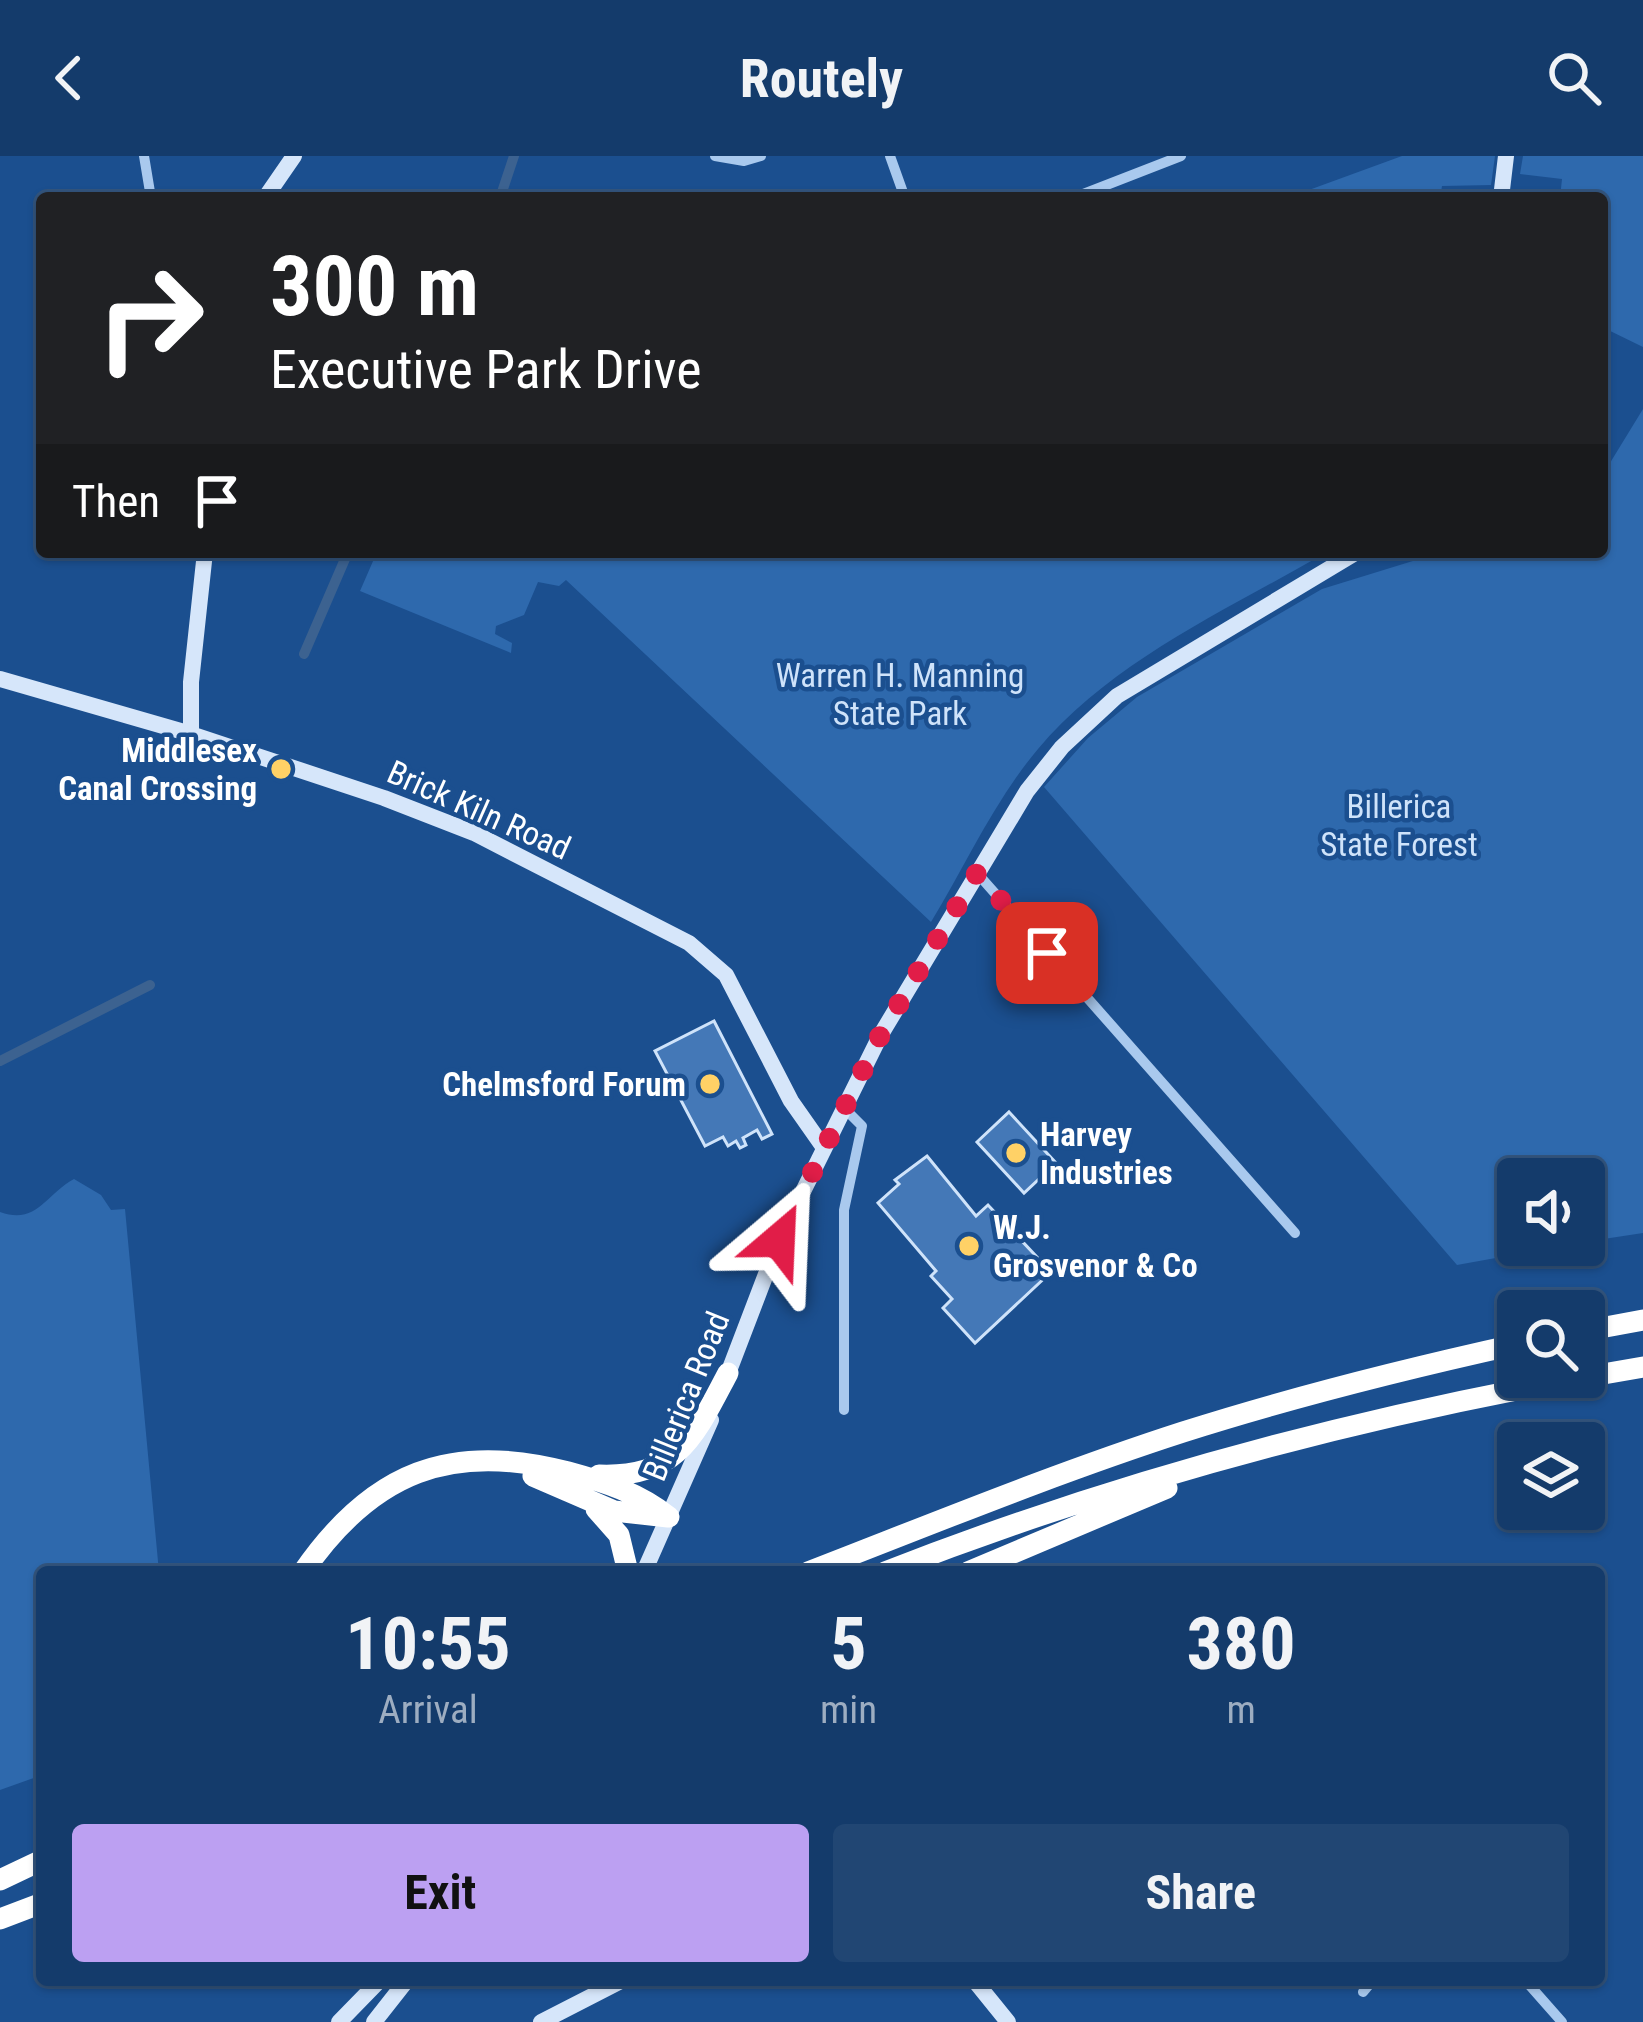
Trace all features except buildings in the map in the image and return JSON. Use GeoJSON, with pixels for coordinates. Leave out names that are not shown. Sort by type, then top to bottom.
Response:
{"type":"FeatureCollection","features":[{"type":"Feature","properties":{"kind":"highway"},"geometry":{"type":"LineString","coordinates":[[1605,1327],[1643,1320]]}},
{"type":"Feature","properties":{"kind":"highway"},"geometry":{"type":"LineString","coordinates":[[823,1566],[1183,1432],[1330,1389],[1497,1349]]}},
{"type":"Feature","properties":{"kind":"highway"},"geometry":{"type":"LineString","coordinates":[[902,1566],[1134,1484],[1269,1446],[1514,1389],[1643,1367]]}},
{"type":"Feature","properties":{"kind":"highway"},"geometry":{"type":"LineString","coordinates":[[575,1474],[630,1475],[665,1463],[690,1440],[728,1373]]}},
{"type":"Feature","properties":{"kind":"highway"},"geometry":{"type":"LineString","coordinates":[[982,1566],[1269,1446]]}},
{"type":"Feature","properties":{"kind":"highway"},"geometry":{"type":"LineString","coordinates":[[308,1566],[358,1509],[390,1486],[427,1468],[493,1458],[575,1474],[625,1490],[669,1517]]}},
{"type":"Feature","properties":{"kind":"highway"},"geometry":{"type":"LineString","coordinates":[[323,1566],[352,1531],[386,1502],[439,1476],[508,1471],[550,1481],[586,1501],[622,1513],[669,1517]]}},
{"type":"Feature","properties":{"kind":"highway"},"geometry":{"type":"LineString","coordinates":[[586,1501],[619,1535],[627,1566]]}},
{"type":"Feature","properties":{"kind":"highway"},"geometry":{"type":"LineString","coordinates":[[0,1884],[36,1863]]}},
{"type":"Feature","properties":{"kind":"highway"},"geometry":{"type":"LineString","coordinates":[[0,1884],[36,1874]]}},
{"type":"Feature","properties":{"kind":"highway"},"geometry":{"type":"LineString","coordinates":[[0,1919],[36,1905]]}},
{"type":"Feature","properties":{"kind":"main road"},"geometry":{"type":"LineString","coordinates":[[269,192],[294,156]]}},
{"type":"Feature","properties":{"kind":"main road"},"geometry":{"type":"LineString","coordinates":[[1502,192],[1506,156]]}},
{"type":"Feature","properties":{"kind":"main road"},"geometry":{"type":"LineString","coordinates":[[191,734],[191,682],[205,558]]}},
{"type":"Feature","properties":{"kind":"main road","name":"Billerica Road"},"geometry":{"type":"LineString","coordinates":[[647,1566],[779,1240],[824,1148],[880,1036],[1027,791],[1092,718],[1148,675],[1347,558]]}},
{"type":"Feature","properties":{"kind":"main road","name":"Brick Kiln Road"},"geometry":{"type":"LineString","coordinates":[[0,679],[335,780],[474,833],[689,943],[726,975],[791,1101],[824,1148]]}},
{"type":"Feature","properties":{"kind":"main road"},"geometry":{"type":"LineString","coordinates":[[346,2019],[375,1986]]}},
{"type":"Feature","properties":{"kind":"main road"},"geometry":{"type":"LineString","coordinates":[[374,2022],[402,1986]]}},
{"type":"Feature","properties":{"kind":"main road"},"geometry":{"type":"LineString","coordinates":[[541,2022],[611,1986]]}},
{"type":"Feature","properties":{"kind":"main road"},"geometry":{"type":"LineString","coordinates":[[979,1986],[1008,2022]]}},
{"type":"Feature","properties":{"kind":"street"},"geometry":{"type":"LineString","coordinates":[[144,156],[150,192]]}},
{"type":"Feature","properties":{"kind":"street"},"geometry":{"type":"LineString","coordinates":[[715,156],[744,161],[761,156]]}},
{"type":"Feature","properties":{"kind":"street"},"geometry":{"type":"LineString","coordinates":[[890,156],[903,192]]}},
{"type":"Feature","properties":{"kind":"street"},"geometry":{"type":"LineString","coordinates":[[1088,192],[1181,156]]}},
{"type":"Feature","properties":{"kind":"street"},"geometry":{"type":"LineString","coordinates":[[977,873],[1295,1233]]}},
{"type":"Feature","properties":{"kind":"street"},"geometry":{"type":"LineString","coordinates":[[844,1108],[862,1126],[844,1210],[844,1410]]}},
{"type":"Feature","properties":{"kind":"street"},"geometry":{"type":"LineString","coordinates":[[1363,1992],[1368,1986]]}},
{"type":"Feature","properties":{"kind":"street"},"geometry":{"type":"LineString","coordinates":[[1531,1986],[1562,2022]]}},
{"type":"Feature","properties":{"kind":"green space"},"geometry":{"type":"Polygon","coordinates":[[[1402,156],[1495,156],[1491,185],[1442,186],[1441,192],[1303,192],[1402,156]]]}},
{"type":"Feature","properties":{"kind":"green space"},"geometry":{"type":"Polygon","coordinates":[[[1523,156],[1643,156],[1643,347],[1608,330],[1608,192],[1561,192],[1562,179],[1520,174],[1523,156]]]}},
{"type":"Feature","properties":{"kind":"green space","name":"Billerica State Forest"},"geometry":{"type":"Polygon","coordinates":[[[1643,409],[1643,1233],[1605,1239],[1605,1158],[1497,1158],[1497,1258],[1457,1265],[1044,787],[1088,738],[1137,697],[1322,589],[1423,558],[1608,558],[1608,466],[1643,409]]]}},
{"type":"Feature","properties":{"kind":"green space","name":"Warren H. Manning State Park"},"geometry":{"type":"Polygon","coordinates":[[[374,558],[1316,558],[1173,639],[1068,717],[1008,790],[931,922],[566,580],[559,586],[538,582],[524,615],[496,626],[495,634],[512,643],[511,653],[360,591],[374,558]]]}},
{"type":"Feature","properties":{"kind":"green space"},"geometry":{"type":"Polygon","coordinates":[[[74,1179],[101,1195],[111,1210],[125,1209],[158,1566],[36,1566],[36,1777],[0,1790],[0,1212],[23,1215],[74,1179]]]}},
{"type":"Feature","properties":{"kind":"waterway"},"geometry":{"type":"LineString","coordinates":[[502,192],[514,156]]}},
{"type":"Feature","properties":{"kind":"waterway"},"geometry":{"type":"LineString","coordinates":[[304,654],[345,558]]}},
{"type":"Feature","properties":{"kind":"waterway"},"geometry":{"type":"LineString","coordinates":[[0,1061],[150,985]]}},
{"type":"Feature","properties":{"kind":"place","name":"Middlesex Canal Crossing"},"geometry":{"type":"Point","coordinates":[281,769]}},
{"type":"Feature","properties":{"kind":"place","name":"Chelmsford Forum"},"geometry":{"type":"Point","coordinates":[710,1084]}},
{"type":"Feature","properties":{"kind":"place","name":"Harvey Industries"},"geometry":{"type":"Point","coordinates":[1016,1153]}},
{"type":"Feature","properties":{"kind":"place","name":"W.J. Grosvenor & Co"},"geometry":{"type":"Point","coordinates":[969,1246]}},
{"type":"Feature","properties":{"kind":"route"},"geometry":{"type":"LineString","coordinates":[[779,1240],[880,1036],[977,873],[1047,953]]}}]}
